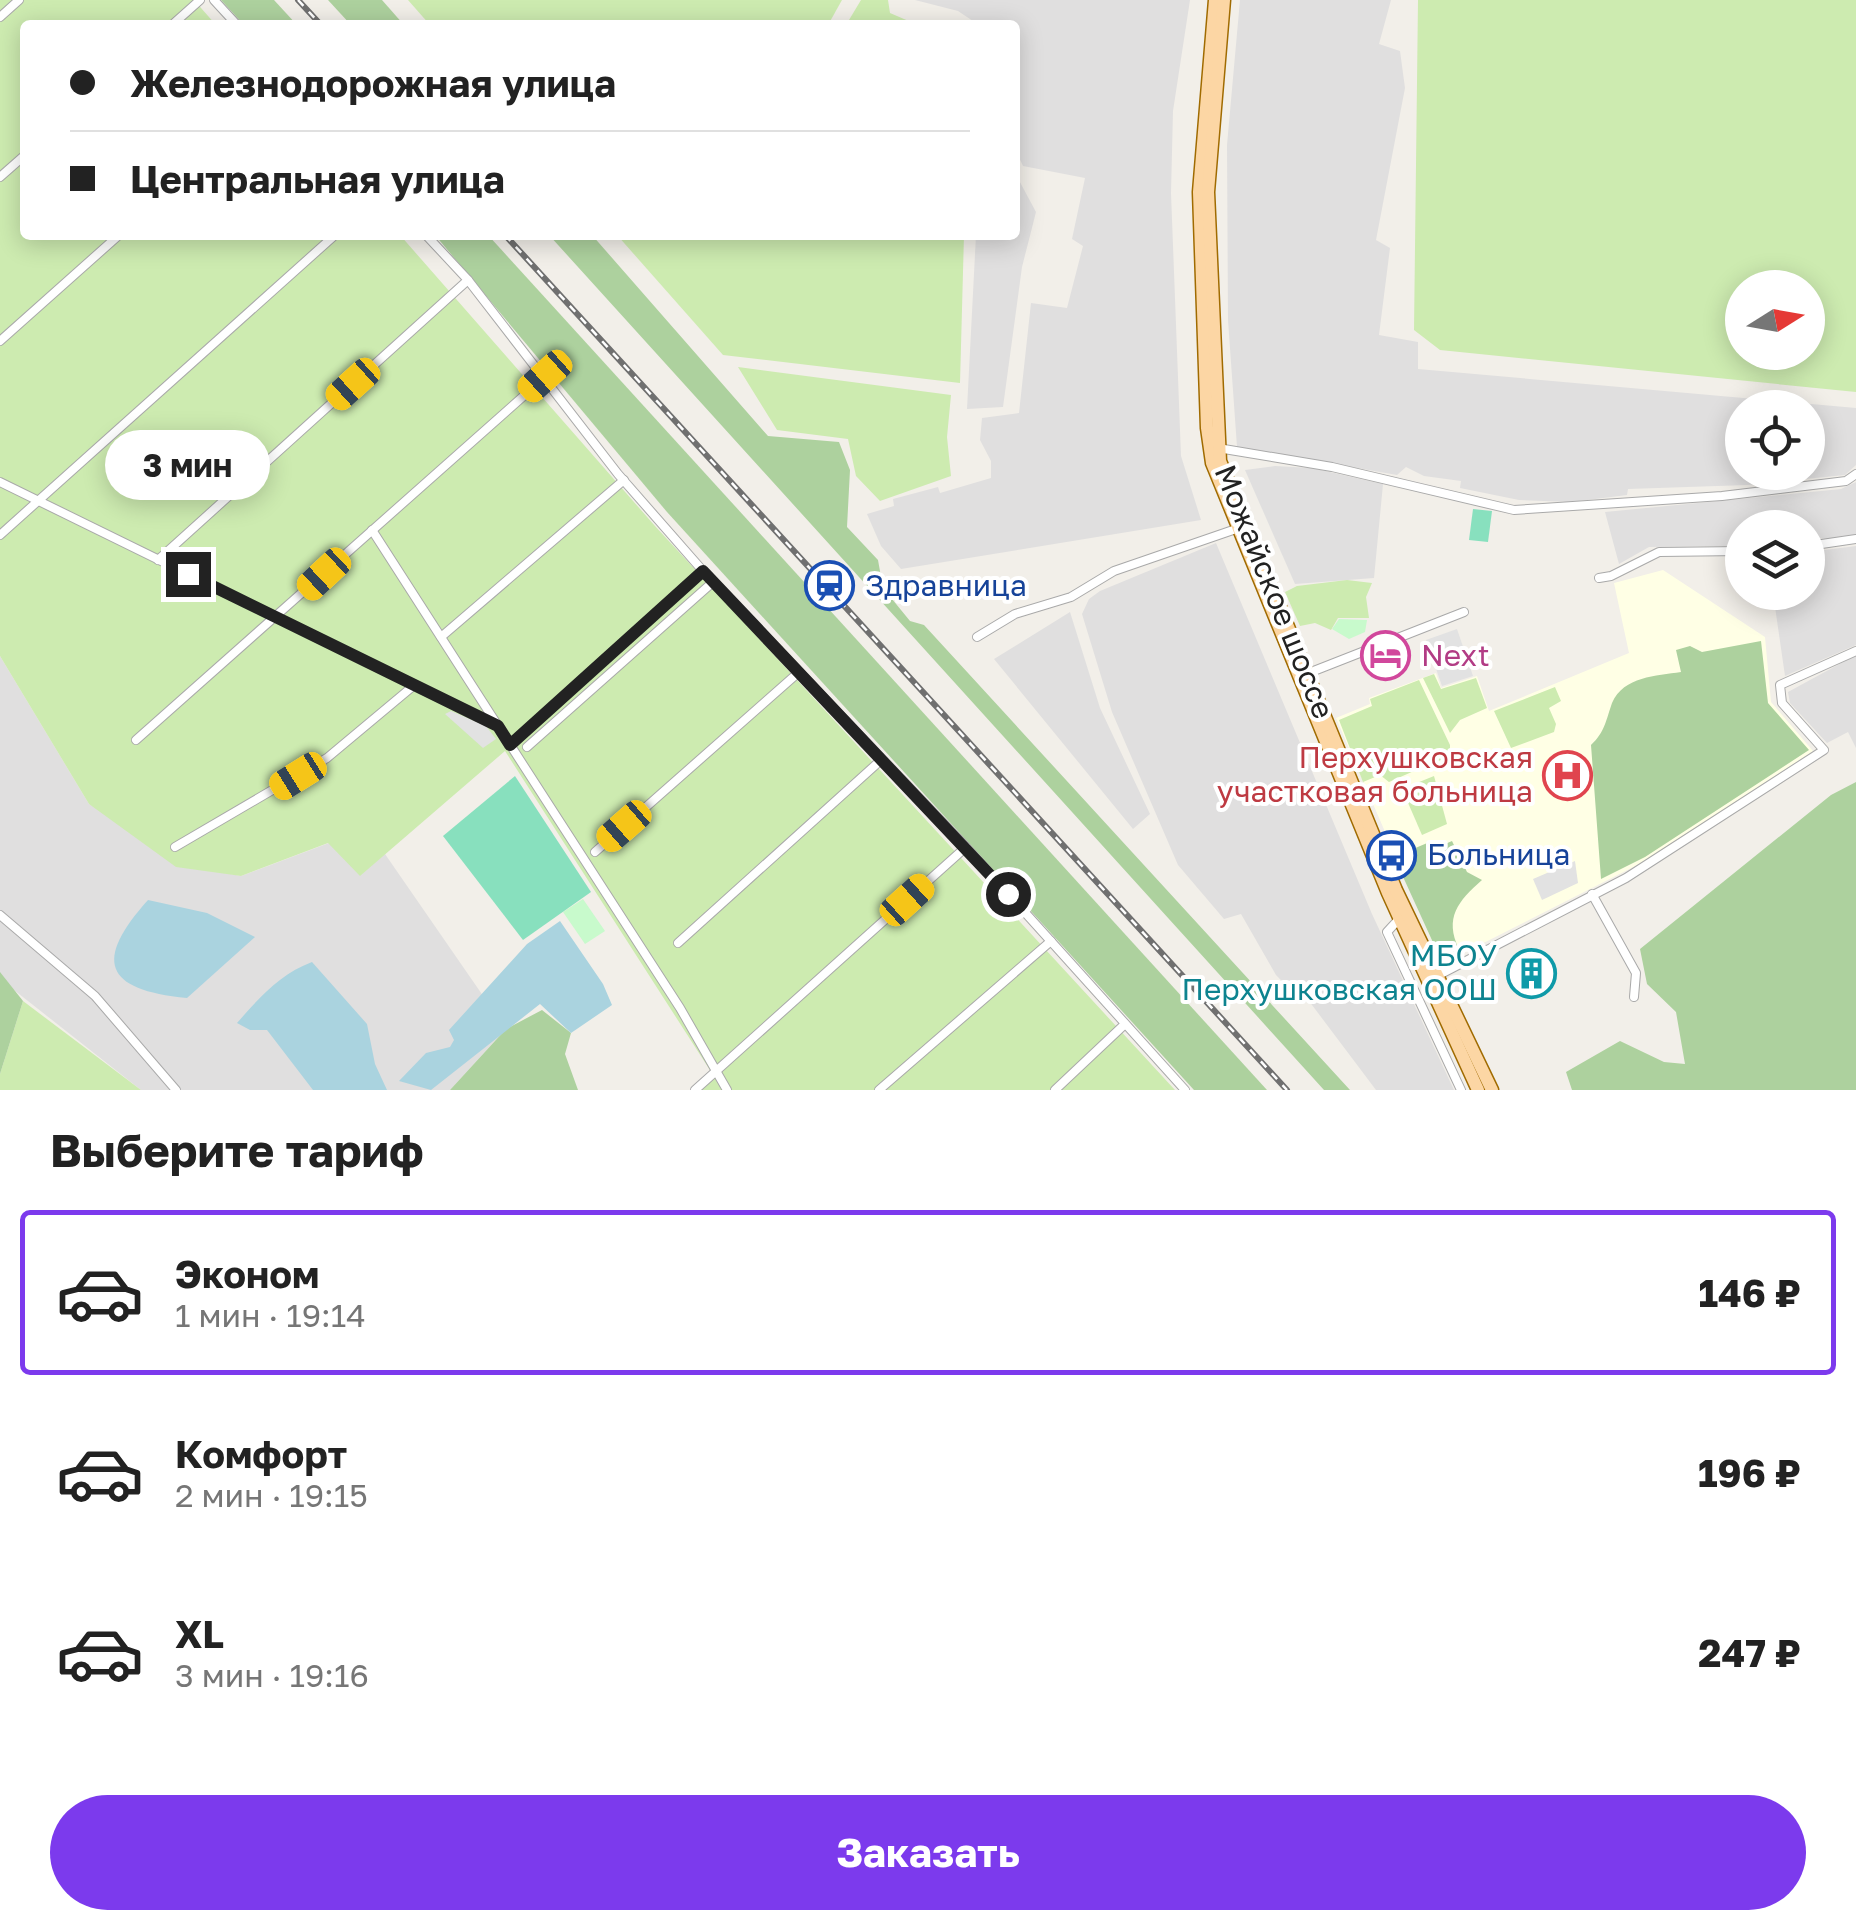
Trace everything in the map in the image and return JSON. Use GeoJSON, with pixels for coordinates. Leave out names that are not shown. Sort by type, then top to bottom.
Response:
{"type":"FeatureCollection","features":[{"type":"Feature","properties":{"kind":"main road","name":"Можайское шоссе"},"geometry":{"type":"LineString","coordinates":[[1216,0],[1199,192],[1206,409],[1212,463],[1400,919],[1478,1090]]}},
{"type":"Feature","properties":{"kind":"main road","name":"Можайское шоссе"},"geometry":{"type":"LineString","coordinates":[[1224,0],[1208,192],[1218,448],[1225,477],[1437,976],[1492,1090]]}},
{"type":"Feature","properties":{"kind":"street"},"geometry":{"type":"LineString","coordinates":[[0,17],[19,0]]}},
{"type":"Feature","properties":{"kind":"street"},"geometry":{"type":"LineString","coordinates":[[178,20],[200,0]]}},
{"type":"Feature","properties":{"kind":"street"},"geometry":{"type":"LineString","coordinates":[[214,0],[232,20]]}},
{"type":"Feature","properties":{"kind":"street"},"geometry":{"type":"LineString","coordinates":[[0,176],[20,158]]}},
{"type":"Feature","properties":{"kind":"street"},"geometry":{"type":"LineString","coordinates":[[0,341],[113,240]]}},
{"type":"Feature","properties":{"kind":"street"},"geometry":{"type":"LineString","coordinates":[[0,536],[328,240]]}},
{"type":"Feature","properties":{"kind":"street"},"geometry":{"type":"LineString","coordinates":[[431,240],[468,280],[624,480],[703,571],[966,847],[1185,1090]]}},
{"type":"Feature","properties":{"kind":"street"},"geometry":{"type":"LineString","coordinates":[[158,560],[468,280]]}},
{"type":"Feature","properties":{"kind":"street"},"geometry":{"type":"LineString","coordinates":[[136,740],[545,376]]}},
{"type":"Feature","properties":{"kind":"street"},"geometry":{"type":"LineString","coordinates":[[1218,448],[1332,467],[1514,510],[1722,496],[1846,481],[1856,474]]}},
{"type":"Feature","properties":{"kind":"street"},"geometry":{"type":"LineString","coordinates":[[441,636],[624,480]]}},
{"type":"Feature","properties":{"kind":"street"},"geometry":{"type":"LineString","coordinates":[[0,482],[498,726]]}},
{"type":"Feature","properties":{"kind":"street"},"geometry":{"type":"LineString","coordinates":[[977,637],[1015,614],[1071,598],[1114,571],[1236,529]]}},
{"type":"Feature","properties":{"kind":"street"},"geometry":{"type":"LineString","coordinates":[[372,530],[680,1008],[727,1090]]}},
{"type":"Feature","properties":{"kind":"street"},"geometry":{"type":"LineString","coordinates":[[1825,544],[1856,540]]}},
{"type":"Feature","properties":{"kind":"street"},"geometry":{"type":"LineString","coordinates":[[1599,578],[1612,576],[1659,552],[1725,551]]}},
{"type":"Feature","properties":{"kind":"street"},"geometry":{"type":"LineString","coordinates":[[510,745],[703,571]]}},
{"type":"Feature","properties":{"kind":"street"},"geometry":{"type":"LineString","coordinates":[[528,747],[713,582]]}},
{"type":"Feature","properties":{"kind":"street"},"geometry":{"type":"LineString","coordinates":[[1306,674],[1464,612]]}},
{"type":"Feature","properties":{"kind":"street"},"geometry":{"type":"LineString","coordinates":[[1437,976],[1626,878],[1824,750],[1782,703],[1780,685],[1856,651]]}},
{"type":"Feature","properties":{"kind":"street"},"geometry":{"type":"LineString","coordinates":[[595,852],[799,672]]}},
{"type":"Feature","properties":{"kind":"street"},"geometry":{"type":"LineString","coordinates":[[175,847],[327,758],[412,687]]}},
{"type":"Feature","properties":{"kind":"street"},"geometry":{"type":"LineString","coordinates":[[678,943],[881,760]]}},
{"type":"Feature","properties":{"kind":"street"},"geometry":{"type":"LineString","coordinates":[[695,1090],[966,847]]}},
{"type":"Feature","properties":{"kind":"street"},"geometry":{"type":"LineString","coordinates":[[1592,894],[1636,974],[1634,997]]}},
{"type":"Feature","properties":{"kind":"street"},"geometry":{"type":"LineString","coordinates":[[0,914],[95,996],[176,1090]]}},
{"type":"Feature","properties":{"kind":"street"},"geometry":{"type":"LineString","coordinates":[[1400,919],[1387,932],[1462,1090]]}},
{"type":"Feature","properties":{"kind":"street"},"geometry":{"type":"LineString","coordinates":[[879,1090],[1051,941]]}},
{"type":"Feature","properties":{"kind":"street"},"geometry":{"type":"LineString","coordinates":[[1056,1090],[1126,1024]]}},
{"type":"Feature","properties":{"kind":"shaded area"},"geometry":{"type":"Polygon","coordinates":[[[915,0],[1190,0],[1173,111],[1171,193],[1181,456],[1201,520],[901,569],[881,546],[867,514],[894,506],[893,499],[938,487],[940,493],[991,478],[991,461],[980,440],[982,418],[1019,413],[1031,303],[1067,308],[1083,246],[1072,239],[1085,178],[1023,166],[1020,160],[1020,20],[972,20],[958,11],[915,0]]]}},
{"type":"Feature","properties":{"kind":"shaded area"},"geometry":{"type":"Polygon","coordinates":[[[1240,0],[1391,0],[1379,44],[1400,51],[1405,88],[1376,240],[1390,248],[1379,335],[1418,342],[1418,369],[1725,396],[1725,486],[1628,489],[1627,495],[1571,502],[1519,500],[1460,488],[1461,481],[1424,476],[1406,467],[1397,475],[1237,447],[1228,320],[1227,145],[1240,0]]]}},
{"type":"Feature","properties":{"kind":"shaded area"},"geometry":{"type":"Polygon","coordinates":[[[1020,182],[1036,212],[1022,267],[1003,407],[967,409],[976,240],[1020,240],[1020,182]]]}},
{"type":"Feature","properties":{"kind":"shaded area"},"geometry":{"type":"Polygon","coordinates":[[[1825,405],[1856,408],[1856,465],[1845,475],[1825,477],[1825,405]]]}},
{"type":"Feature","properties":{"kind":"shaded area"},"geometry":{"type":"Polygon","coordinates":[[[1275,466],[1312,468],[1383,484],[1374,578],[1295,584],[1245,470],[1275,466]]]}},
{"type":"Feature","properties":{"kind":"shaded area"},"geometry":{"type":"Polygon","coordinates":[[[1856,482],[1856,536],[1825,538],[1825,510],[1725,510],[1725,546],[1649,547],[1619,564],[1605,512],[1841,489],[1856,482]]]}},
{"type":"Feature","properties":{"kind":"shaded area"},"geometry":{"type":"Polygon","coordinates":[[[1216,543],[1372,914],[1454,1090],[1376,1090],[1309,1001],[1303,1003],[1276,975],[1241,914],[1224,919],[1178,865],[1112,712],[1082,614],[1089,599],[1100,591],[1216,543]]]}},
{"type":"Feature","properties":{"kind":"shaded area"},"geometry":{"type":"Polygon","coordinates":[[[1856,546],[1856,645],[1785,676],[1775,610],[1825,610],[1825,550],[1856,546]]]}},
{"type":"Feature","properties":{"kind":"shaded area","name":"Перхушковская участковая больница"},"geometry":{"type":"Polygon","coordinates":[[[1663,570],[1765,637],[1771,702],[1813,751],[1645,861],[1442,964],[1336,718],[1370,704],[1369,698],[1436,673],[1441,688],[1477,676],[1489,711],[1629,653],[1614,583],[1663,570]]]}},
{"type":"Feature","properties":{"kind":"shaded area"},"geometry":{"type":"Polygon","coordinates":[[[1070,612],[1100,708],[1150,814],[1133,829],[994,659],[1070,612]]]}},
{"type":"Feature","properties":{"kind":"shaded area"},"geometry":{"type":"Polygon","coordinates":[[[1457,629],[1473,676],[1442,686],[1426,640],[1457,629]]]}},
{"type":"Feature","properties":{"kind":"shaded area"},"geometry":{"type":"Polygon","coordinates":[[[1856,655],[1856,748],[1848,732],[1827,743],[1790,703],[1788,692],[1856,655]]]}},
{"type":"Feature","properties":{"kind":"shaded area"},"geometry":{"type":"Polygon","coordinates":[[[0,656],[89,804],[220,872],[241,876],[329,843],[360,875],[385,854],[506,1029],[450,1090],[141,1090],[0,979],[0,656]]]}},
{"type":"Feature","properties":{"kind":"shaded area"},"geometry":{"type":"Polygon","coordinates":[[[451,711],[486,726],[496,739],[483,748],[445,714],[451,711]]]}},
{"type":"Feature","properties":{"kind":"shaded area"},"geometry":{"type":"Polygon","coordinates":[[[1575,861],[1578,883],[1542,900],[1533,879],[1575,861]]]}},
{"type":"Feature","properties":{"kind":"green space"},"geometry":{"type":"Polygon","coordinates":[[[0,0],[194,0],[212,20],[20,20],[20,240],[404,240],[655,526],[1175,1090],[701,1090],[715,1078],[505,751],[360,876],[328,843],[241,876],[176,867],[89,804],[0,656],[0,0]]]}},
{"type":"Feature","properties":{"kind":"green space"},"geometry":{"type":"Polygon","coordinates":[[[221,0],[274,0],[292,20],[239,20],[221,0]]]}},
{"type":"Feature","properties":{"kind":"green space"},"geometry":{"type":"Polygon","coordinates":[[[328,0],[382,0],[400,20],[346,20],[328,0]]]}},
{"type":"Feature","properties":{"kind":"green space"},"geometry":{"type":"Polygon","coordinates":[[[408,0],[842,0],[831,20],[426,20],[408,0]]]}},
{"type":"Feature","properties":{"kind":"green space"},"geometry":{"type":"Polygon","coordinates":[[[861,0],[888,0],[890,13],[906,20],[849,20],[861,0]]]}},
{"type":"Feature","properties":{"kind":"green space"},"geometry":{"type":"Polygon","coordinates":[[[1418,0],[1856,0],[1856,392],[1440,350],[1414,330],[1418,0]]]}},
{"type":"Feature","properties":{"kind":"green space"},"geometry":{"type":"Polygon","coordinates":[[[439,240],[493,240],[1267,1090],[1194,1090],[667,512],[439,240]]]}},
{"type":"Feature","properties":{"kind":"green space"},"geometry":{"type":"Polygon","coordinates":[[[554,240],[596,240],[768,436],[839,442],[850,470],[847,527],[878,560],[883,588],[910,621],[924,625],[1350,1090],[1324,1090],[554,240]]]}},
{"type":"Feature","properties":{"kind":"green space"},"geometry":{"type":"Polygon","coordinates":[[[621,240],[964,240],[960,383],[723,355],[621,240]]]}},
{"type":"Feature","properties":{"kind":"green space"},"geometry":{"type":"Polygon","coordinates":[[[738,367],[951,395],[947,437],[951,476],[880,501],[856,476],[848,439],[777,430],[738,367]]]}},
{"type":"Feature","properties":{"kind":"green space"},"geometry":{"type":"Polygon","coordinates":[[[1473,509],[1492,511],[1488,542],[1469,540],[1473,509]]]}},
{"type":"Feature","properties":{"kind":"green space"},"geometry":{"type":"Polygon","coordinates":[[[1347,580],[1372,583],[1366,597],[1369,618],[1338,618],[1331,630],[1315,623],[1300,626],[1285,592],[1297,586],[1347,580]]]}},
{"type":"Feature","properties":{"kind":"green space"},"geometry":{"type":"Polygon","coordinates":[[[1339,619],[1367,620],[1365,632],[1349,639],[1332,629],[1339,619]]]}},
{"type":"Feature","properties":{"kind":"green space"},"geometry":{"type":"Polygon","coordinates":[[[1761,641],[1768,703],[1809,750],[1645,857],[1601,879],[1591,745],[1617,694],[1633,682],[1681,672],[1676,650],[1690,646],[1702,652],[1761,641]]]}},
{"type":"Feature","properties":{"kind":"green space"},"geometry":{"type":"Polygon","coordinates":[[[1434,674],[1441,689],[1476,678],[1487,708],[1460,720],[1450,733],[1423,678],[1434,674]]]}},
{"type":"Feature","properties":{"kind":"green space"},"geometry":{"type":"Polygon","coordinates":[[[1419,680],[1450,745],[1450,756],[1427,766],[1417,763],[1414,771],[1389,782],[1380,775],[1363,782],[1339,720],[1372,706],[1370,699],[1419,680]]]}},
{"type":"Feature","properties":{"kind":"green space"},"geometry":{"type":"Polygon","coordinates":[[[1555,687],[1561,701],[1549,708],[1556,724],[1554,732],[1511,748],[1494,711],[1555,687]]]}},
{"type":"Feature","properties":{"kind":"green space"},"geometry":{"type":"Polygon","coordinates":[[[515,776],[591,892],[523,940],[443,836],[515,776]]]}},
{"type":"Feature","properties":{"kind":"green space"},"geometry":{"type":"Polygon","coordinates":[[[1434,776],[1447,824],[1422,835],[1402,789],[1434,776]]]}},
{"type":"Feature","properties":{"kind":"green space"},"geometry":{"type":"Polygon","coordinates":[[[1856,782],[1856,1090],[1572,1090],[1566,1072],[1620,1041],[1664,1062],[1685,1064],[1676,1012],[1647,984],[1640,949],[1831,795],[1856,782]]]}},
{"type":"Feature","properties":{"kind":"green space"},"geometry":{"type":"Polygon","coordinates":[[[1432,841],[1436,848],[1452,841],[1467,872],[1482,880],[1466,895],[1453,919],[1459,949],[1441,960],[1394,857],[1432,841]]]}},
{"type":"Feature","properties":{"kind":"green space"},"geometry":{"type":"Polygon","coordinates":[[[583,899],[605,931],[585,944],[563,912],[583,899]]]}},
{"type":"Feature","properties":{"kind":"green space"},"geometry":{"type":"Polygon","coordinates":[[[0,972],[23,1001],[0,1074],[0,972]]]}},
{"type":"Feature","properties":{"kind":"green space"},"geometry":{"type":"Polygon","coordinates":[[[23,1001],[141,1090],[0,1090],[0,1074],[23,1001]]]}},
{"type":"Feature","properties":{"kind":"green space"},"geometry":{"type":"Polygon","coordinates":[[[542,1010],[571,1033],[565,1054],[578,1090],[450,1090],[506,1029],[542,1010]]]}},
{"type":"Feature","properties":{"kind":"water"},"geometry":{"type":"Polygon","coordinates":[[[148,900],[207,913],[255,937],[187,998],[138,988],[116,968],[114,955],[131,921],[148,900]]]}},
{"type":"Feature","properties":{"kind":"water"},"geometry":{"type":"Polygon","coordinates":[[[560,921],[603,984],[612,1005],[571,1033],[540,1004],[431,1090],[399,1081],[426,1053],[450,1047],[454,1040],[449,1030],[527,944],[560,921]]]}},
{"type":"Feature","properties":{"kind":"water"},"geometry":{"type":"Polygon","coordinates":[[[312,962],[367,1024],[375,1064],[387,1090],[313,1090],[267,1030],[250,1030],[237,1023],[280,980],[312,962]]]}},
{"type":"Feature","properties":{"kind":"railway"},"geometry":{"type":"LineString","coordinates":[[298,0],[316,20]]}},
{"type":"Feature","properties":{"kind":"railway"},"geometry":{"type":"LineString","coordinates":[[510,240],[1287,1090]]}},
{"type":"Feature","properties":{"kind":"place","name":"Здравница"},"geometry":{"type":"Point","coordinates":[830,586]}},
{"type":"Feature","properties":{"kind":"place","name":"Next"},"geometry":{"type":"Point","coordinates":[1386,656]}},
{"type":"Feature","properties":{"kind":"place","name":"Перхушковская участковая больница"},"geometry":{"type":"Point","coordinates":[1568,775]}},
{"type":"Feature","properties":{"kind":"place","name":"Больница"},"geometry":{"type":"Point","coordinates":[1392,855]}},
{"type":"Feature","properties":{"kind":"place","name":"МБОУ Перхушковская ООШ"},"geometry":{"type":"Point","coordinates":[1532,973]}},
{"type":"Feature","properties":{"kind":"route"},"geometry":{"type":"LineString","coordinates":[[188,574],[434,698],[498,726],[510,745],[703,571],[1008,894]]}}]}
